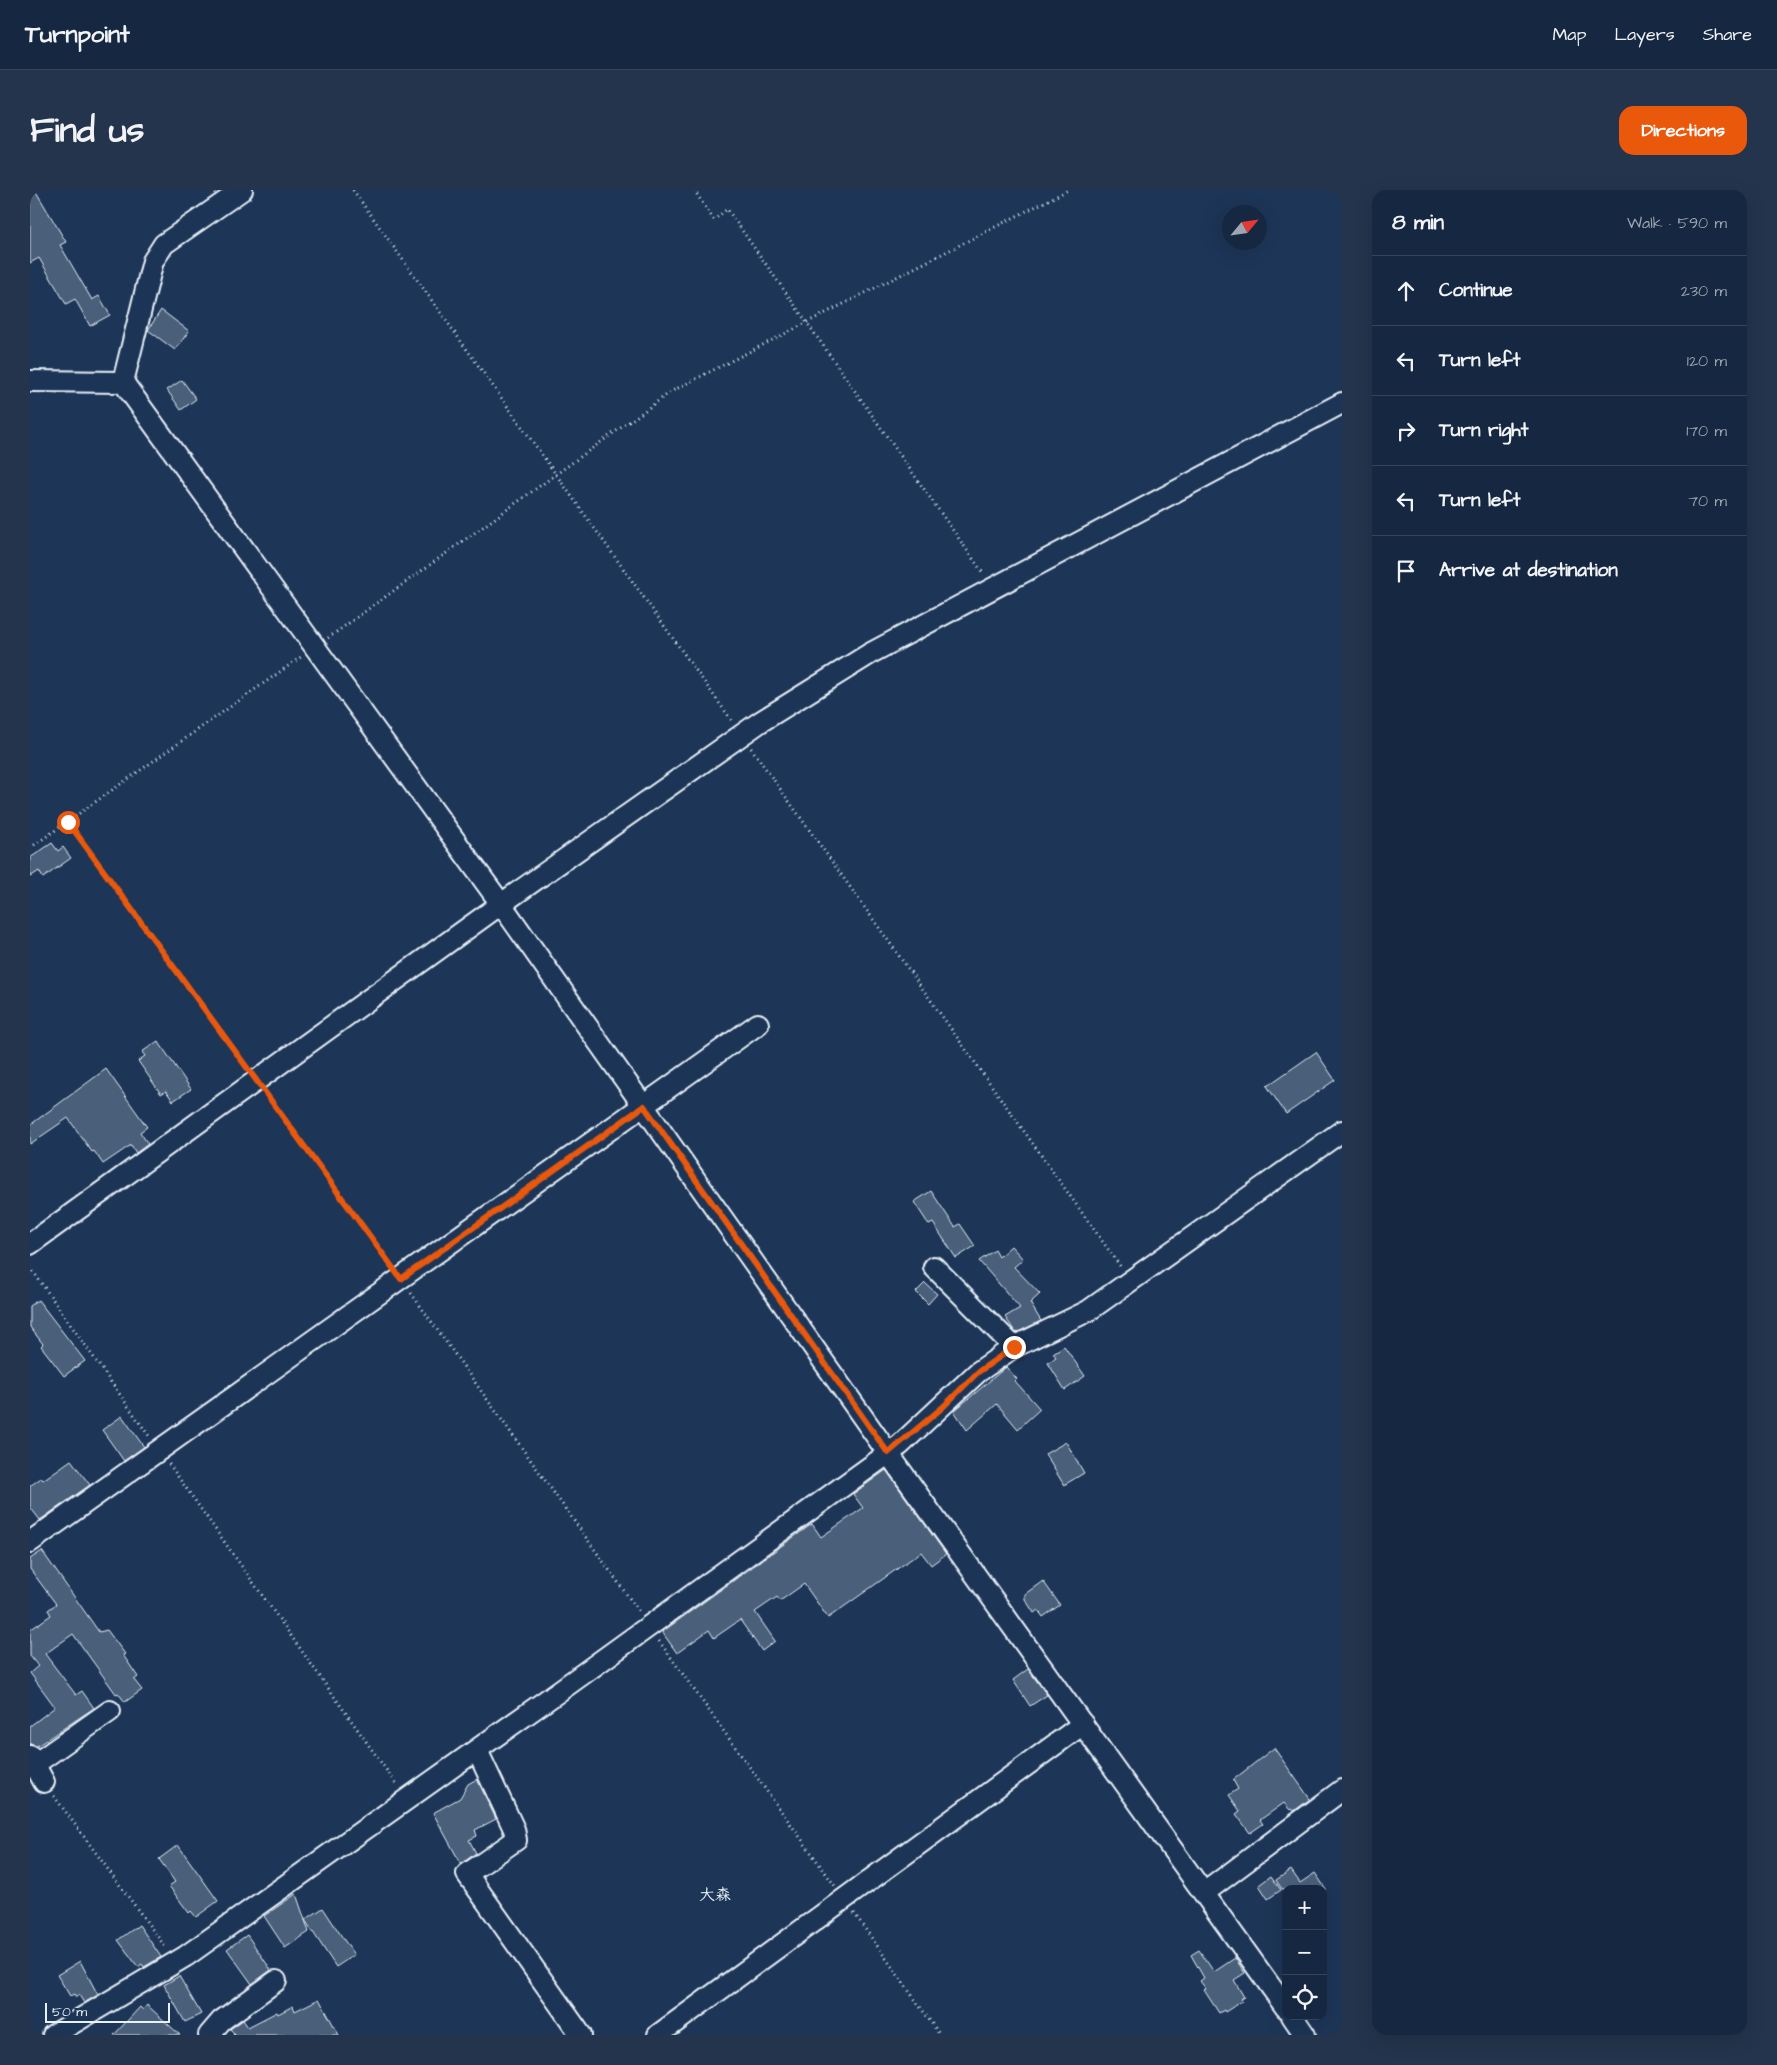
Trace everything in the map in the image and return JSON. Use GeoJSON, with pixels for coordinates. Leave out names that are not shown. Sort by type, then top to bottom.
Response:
{"type":"FeatureCollection","features":[{"type":"Feature","properties":{"kind":"street"},"geometry":{"type":"LineString","coordinates":[[242,190],[164,244],[153,261],[124,382],[501,904],[888,1453],[1282,2002]]}},
{"type":"Feature","properties":{"kind":"street"},"geometry":{"type":"LineString","coordinates":[[30,381],[124,382]]}},
{"type":"Feature","properties":{"kind":"street"},"geometry":{"type":"LineString","coordinates":[[30,1244],[501,904],[760,722],[871,653],[1342,403]]}},
{"type":"Feature","properties":{"kind":"street"},"geometry":{"type":"LineString","coordinates":[[30,1542],[758,1024]]}},
{"type":"Feature","properties":{"kind":"street"},"geometry":{"type":"LineString","coordinates":[[53,2035],[176,1962],[477,1750],[888,1453],[943,1407],[978,1372],[1014,1347],[1088,1311],[1342,1131]]}},
{"type":"Feature","properties":{"kind":"street"},"geometry":{"type":"LineString","coordinates":[[934,1267],[1014,1347]]}},
{"type":"Feature","properties":{"kind":"street"},"geometry":{"type":"LineString","coordinates":[[36,1770],[110,1711]]}},
{"type":"Feature","properties":{"kind":"street"},"geometry":{"type":"LineString","coordinates":[[658,2035],[1084,1724]]}},
{"type":"Feature","properties":{"kind":"street"},"geometry":{"type":"LineString","coordinates":[[477,1750],[514,1829],[516,1840],[467,1874],[581,2035]]}},
{"type":"Feature","properties":{"kind":"street"},"geometry":{"type":"LineString","coordinates":[[1204,1893],[1342,1790]]}},
{"type":"Feature","properties":{"kind":"street"},"geometry":{"type":"LineString","coordinates":[[208,2035],[221,2021],[276,1981]]}},
{"type":"Feature","properties":{"kind":"street"},"geometry":{"type":"LineString","coordinates":[[1295,2020],[1305,2035]]}},
{"type":"Feature","properties":{"kind":"path"},"geometry":{"type":"LineString","coordinates":[[694,190],[714,220],[727,209],[993,588]]}},
{"type":"Feature","properties":{"kind":"path"},"geometry":{"type":"LineString","coordinates":[[30,848],[315,647],[672,391],[1068,190]]}},
{"type":"Feature","properties":{"kind":"path"},"geometry":{"type":"LineString","coordinates":[[68,822],[401,1279],[940,2035]]}},
{"type":"Feature","properties":{"kind":"path"},"geometry":{"type":"LineString","coordinates":[[30,1267],[407,1798]]}},
{"type":"Feature","properties":{"kind":"path"},"geometry":{"type":"LineString","coordinates":[[36,1770],[176,1962]]}},
{"type":"Feature","properties":{"kind":"building"},"geometry":{"type":"Polygon","coordinates":[[[30,190],[35,190],[66,242],[60,245],[92,300],[99,296],[110,315],[90,326],[75,299],[66,304],[39,258],[30,263],[30,190]]]}},
{"type":"Feature","properties":{"kind":"building"},"geometry":{"type":"Polygon","coordinates":[[[161,310],[189,331],[175,350],[148,330],[161,310]]]}},
{"type":"Feature","properties":{"kind":"building"},"geometry":{"type":"Polygon","coordinates":[[[182,380],[196,399],[181,410],[167,390],[182,380]]]}},
{"type":"Feature","properties":{"kind":"building"},"geometry":{"type":"Polygon","coordinates":[[[52,843],[58,851],[63,847],[71,858],[43,878],[39,871],[30,877],[30,858],[52,843]]]}},
{"type":"Feature","properties":{"kind":"building"},"geometry":{"type":"Polygon","coordinates":[[[158,1041],[191,1089],[173,1101],[166,1091],[161,1094],[138,1061],[145,1056],[142,1052],[158,1041]]]}},
{"type":"Feature","properties":{"kind":"building"},"geometry":{"type":"Polygon","coordinates":[[[1316,1052],[1335,1080],[1286,1114],[1267,1086],[1316,1052]]]}},
{"type":"Feature","properties":{"kind":"building"},"geometry":{"type":"Polygon","coordinates":[[[106,1069],[147,1127],[140,1132],[148,1144],[136,1153],[131,1145],[103,1164],[68,1118],[30,1144],[30,1125],[106,1069]]]}},
{"type":"Feature","properties":{"kind":"building"},"geometry":{"type":"Polygon","coordinates":[[[931,1191],[955,1227],[960,1224],[975,1246],[956,1258],[933,1223],[929,1225],[914,1202],[931,1191]]]}},
{"type":"Feature","properties":{"kind":"building"},"geometry":{"type":"Polygon","coordinates":[[[1011,1246],[1023,1259],[1014,1267],[1040,1294],[1030,1303],[1041,1321],[1016,1333],[1005,1317],[1020,1308],[979,1261],[995,1250],[999,1257],[1011,1246]]]}},
{"type":"Feature","properties":{"kind":"building"},"geometry":{"type":"Polygon","coordinates":[[[925,1283],[937,1294],[928,1304],[916,1292],[925,1283]]]}},
{"type":"Feature","properties":{"kind":"building"},"geometry":{"type":"Polygon","coordinates":[[[38,1300],[85,1361],[64,1376],[41,1346],[43,1344],[30,1327],[30,1306],[38,1300]]]}},
{"type":"Feature","properties":{"kind":"building"},"geometry":{"type":"Polygon","coordinates":[[[1064,1346],[1085,1376],[1065,1390],[1048,1363],[1056,1357],[1053,1353],[1064,1346]]]}},
{"type":"Feature","properties":{"kind":"building"},"geometry":{"type":"Polygon","coordinates":[[[1006,1367],[1017,1379],[1015,1381],[1040,1409],[1018,1429],[997,1404],[967,1430],[954,1411],[1006,1367]]]}},
{"type":"Feature","properties":{"kind":"building"},"geometry":{"type":"Polygon","coordinates":[[[122,1416],[144,1447],[124,1461],[102,1430],[122,1416]]]}},
{"type":"Feature","properties":{"kind":"building"},"geometry":{"type":"Polygon","coordinates":[[[1066,1442],[1084,1473],[1064,1485],[1045,1454],[1066,1442]]]}},
{"type":"Feature","properties":{"kind":"building"},"geometry":{"type":"Polygon","coordinates":[[[71,1460],[90,1485],[40,1520],[30,1507],[30,1486],[41,1478],[43,1480],[71,1460]]]}},
{"type":"Feature","properties":{"kind":"building"},"geometry":{"type":"Polygon","coordinates":[[[886,1470],[946,1554],[931,1565],[921,1552],[828,1618],[804,1584],[780,1601],[777,1597],[755,1612],[775,1641],[762,1651],[740,1620],[714,1638],[709,1630],[677,1653],[662,1632],[812,1524],[821,1537],[863,1508],[853,1494],[886,1470]]]}},
{"type":"Feature","properties":{"kind":"building"},"geometry":{"type":"Polygon","coordinates":[[[42,1551],[99,1632],[107,1630],[125,1654],[123,1655],[138,1677],[134,1680],[142,1690],[125,1702],[118,1693],[116,1694],[73,1634],[45,1654],[76,1695],[82,1691],[94,1708],[37,1746],[30,1744],[30,1726],[55,1707],[30,1673],[38,1666],[30,1656],[30,1630],[51,1615],[48,1610],[56,1604],[30,1569],[30,1559],[42,1551]]]}},
{"type":"Feature","properties":{"kind":"building"},"geometry":{"type":"Polygon","coordinates":[[[1043,1581],[1060,1605],[1043,1617],[1038,1610],[1034,1613],[1025,1599],[1025,1594],[1043,1581]]]}},
{"type":"Feature","properties":{"kind":"building"},"geometry":{"type":"Polygon","coordinates":[[[1028,1669],[1047,1695],[1030,1706],[1013,1680],[1028,1669]]]}},
{"type":"Feature","properties":{"kind":"building"},"geometry":{"type":"Polygon","coordinates":[[[1274,1748],[1310,1799],[1294,1811],[1290,1810],[1284,1803],[1260,1820],[1263,1824],[1250,1833],[1236,1814],[1240,1811],[1229,1795],[1238,1789],[1233,1780],[1274,1748]]]}},
{"type":"Feature","properties":{"kind":"building"},"geometry":{"type":"Polygon","coordinates":[[[477,1779],[496,1819],[475,1830],[477,1836],[469,1840],[476,1853],[461,1864],[433,1813],[460,1798],[468,1784],[477,1779]]]}},
{"type":"Feature","properties":{"kind":"building"},"geometry":{"type":"Polygon","coordinates":[[[178,1845],[218,1901],[196,1917],[191,1911],[189,1913],[169,1886],[175,1882],[159,1859],[178,1845]]]}},
{"type":"Feature","properties":{"kind":"building"},"geometry":{"type":"Polygon","coordinates":[[[1291,1870],[1300,1883],[1315,1873],[1323,1885],[1282,1885],[1282,1889],[1276,1880],[1291,1870]]]}},
{"type":"Feature","properties":{"kind":"building"},"geometry":{"type":"Polygon","coordinates":[[[1271,1876],[1281,1890],[1268,1899],[1259,1885],[1271,1876]]]}},
{"type":"Feature","properties":{"kind":"building"},"geometry":{"type":"Polygon","coordinates":[[[296,1894],[309,1932],[285,1948],[264,1916],[296,1894]]]}},
{"type":"Feature","properties":{"kind":"building"},"geometry":{"type":"Polygon","coordinates":[[[323,1908],[354,1955],[336,1967],[305,1920],[323,1908]]]}},
{"type":"Feature","properties":{"kind":"building"},"geometry":{"type":"Polygon","coordinates":[[[139,1925],[161,1957],[144,1967],[142,1964],[138,1967],[118,1940],[139,1925]]]}},
{"type":"Feature","properties":{"kind":"building"},"geometry":{"type":"Polygon","coordinates":[[[247,1935],[271,1970],[252,1984],[227,1949],[247,1935]]]}},
{"type":"Feature","properties":{"kind":"building"},"geometry":{"type":"Polygon","coordinates":[[[1199,1950],[1214,1972],[1235,1958],[1245,1973],[1234,1980],[1244,1997],[1240,1999],[1242,2001],[1225,2012],[1224,2010],[1219,2013],[1200,1981],[1204,1978],[1191,1955],[1199,1950]]]}},
{"type":"Feature","properties":{"kind":"building"},"geometry":{"type":"Polygon","coordinates":[[[80,1961],[98,1995],[84,2003],[79,1995],[76,1997],[74,1994],[70,1996],[57,1975],[80,1961]]]}},
{"type":"Feature","properties":{"kind":"building"},"geometry":{"type":"Polygon","coordinates":[[[179,1976],[201,2014],[185,2022],[164,1985],[179,1976]]]}},
{"type":"Feature","properties":{"kind":"building"},"geometry":{"type":"Polygon","coordinates":[[[319,1999],[339,2035],[232,2035],[235,2034],[230,2029],[243,2020],[248,2027],[277,2012],[278,2014],[293,2006],[295,2011],[319,1999]]]}},
{"type":"Feature","properties":{"kind":"building"},"geometry":{"type":"Polygon","coordinates":[[[147,2005],[180,2035],[114,2035],[140,2007],[143,2010],[147,2005]]]}},
{"type":"Feature","properties":{"kind":"district","name":"大森"},"geometry":{"type":"Point","coordinates":[715,1895]}},
{"type":"Feature","properties":{"kind":"route"},"geometry":{"type":"LineString","coordinates":[[68,822],[401,1279],[644,1106],[888,1453],[900,1445],[943,1407],[978,1372],[1014,1347]]}}]}
